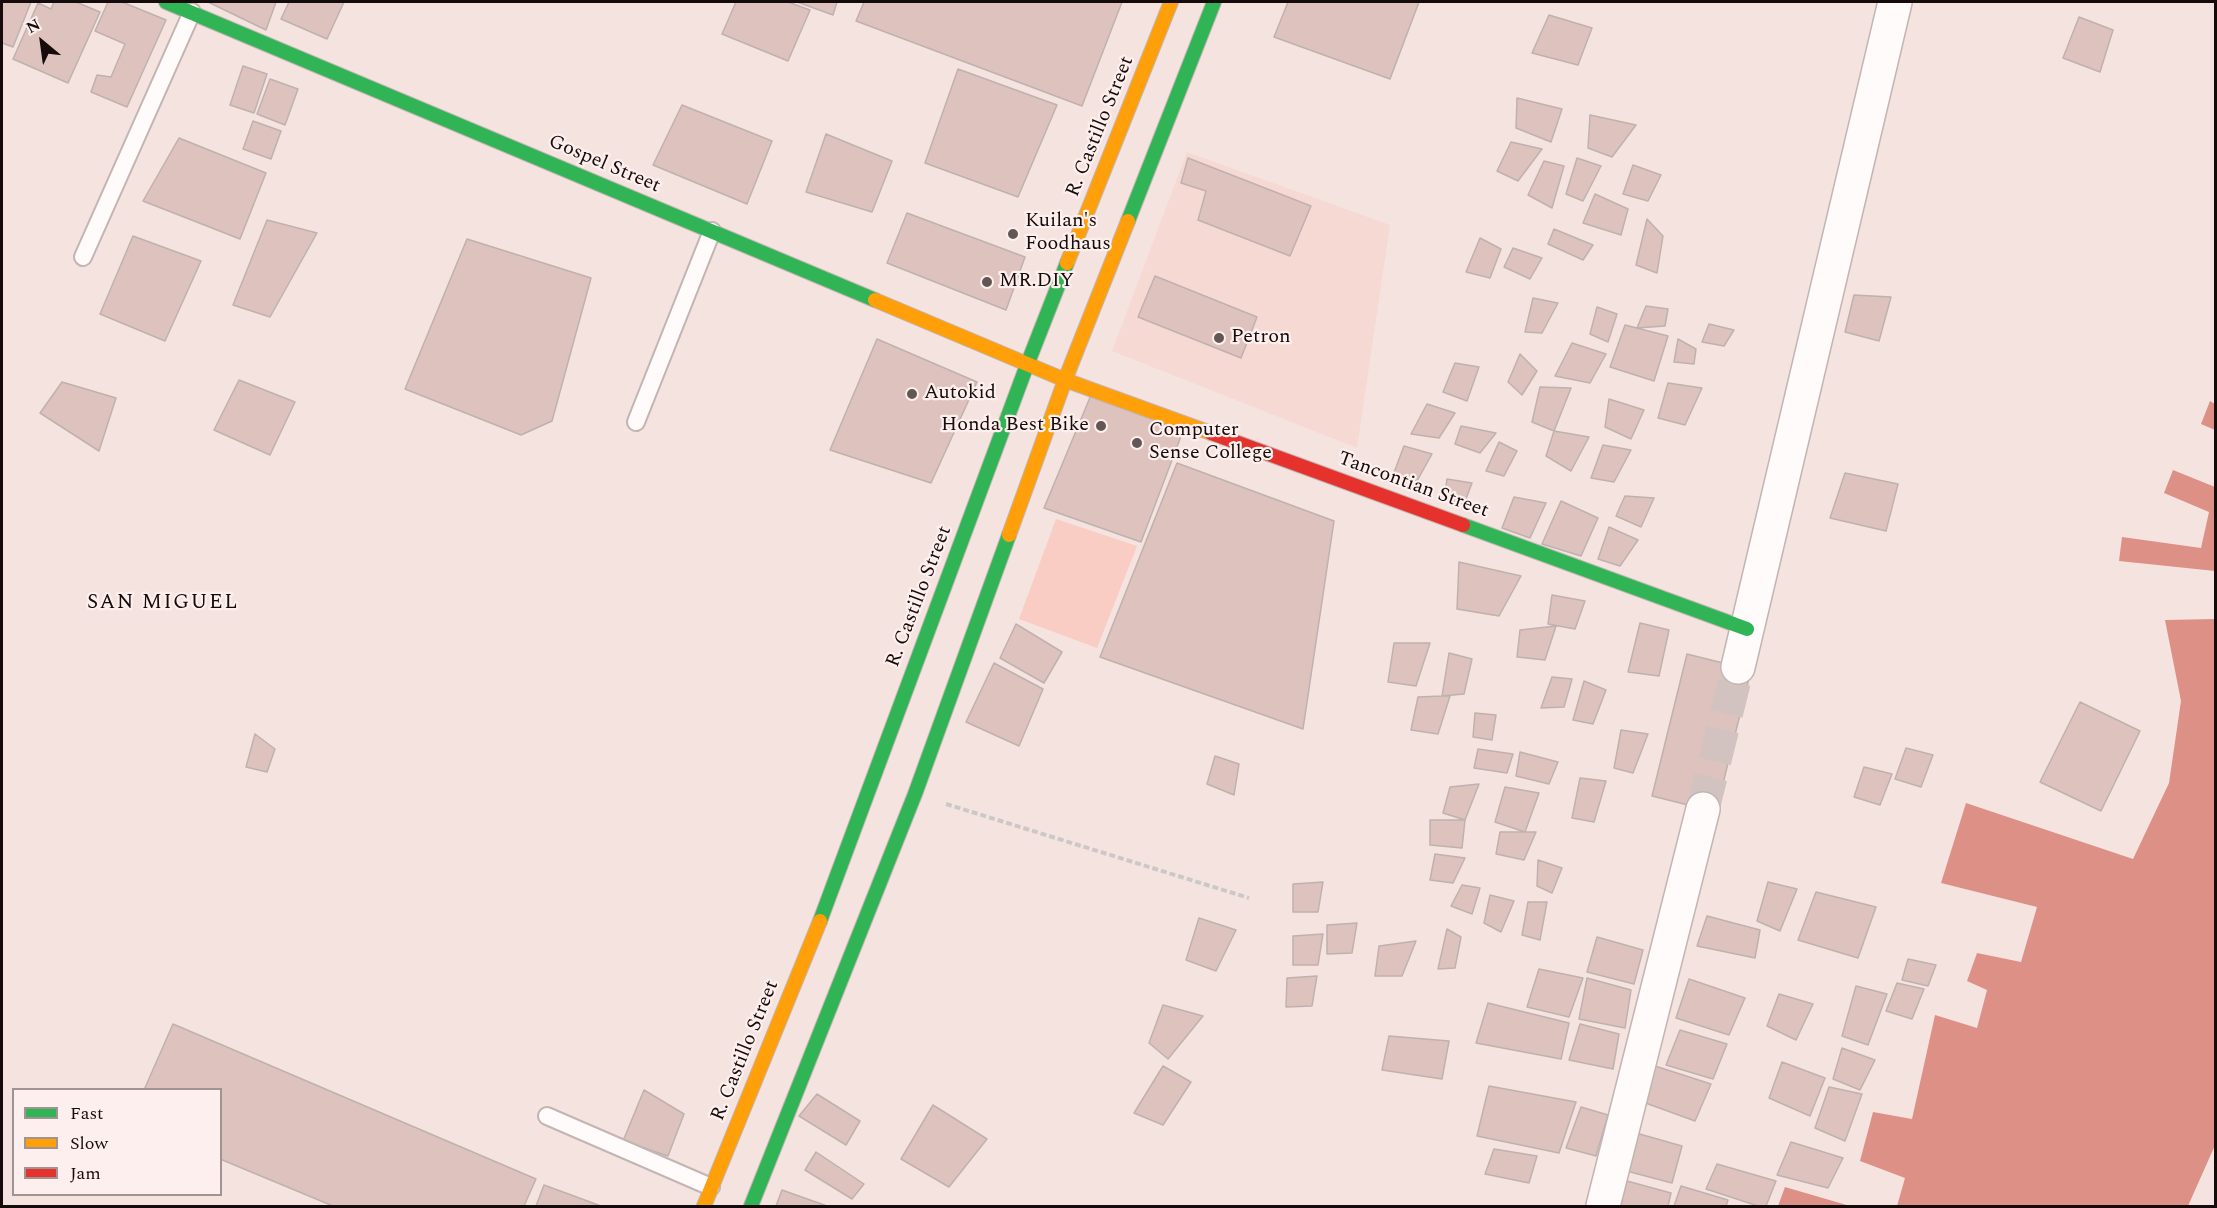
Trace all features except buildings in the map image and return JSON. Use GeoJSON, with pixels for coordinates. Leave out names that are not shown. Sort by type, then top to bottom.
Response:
{"type":"FeatureCollection","features":[{"type":"Feature","properties":{"kind":"main road","name":"Gospel Street"},"geometry":{"type":"LineString","coordinates":[[166,2],[1027,365]]}},
{"type":"Feature","properties":{"kind":"main road","name":"R. Castillo Street"},"geometry":{"type":"LineString","coordinates":[[704,1206],[815,934],[1027,365],[1098,200],[1167,26],[1172,2]]}},
{"type":"Feature","properties":{"kind":"main road"},"geometry":{"type":"LineString","coordinates":[[751,1206],[915,794],[1127,211],[1195,39],[1214,2]]}},
{"type":"Feature","properties":{"kind":"main road","name":"Tancontian Street"},"geometry":{"type":"LineString","coordinates":[[1027,365],[1747,629]]}},
{"type":"Feature","properties":{"kind":"street"},"geometry":{"type":"LineString","coordinates":[[1738,667],[1895,2]]}},
{"type":"Feature","properties":{"kind":"street"},"geometry":{"type":"LineString","coordinates":[[1603,1206],[1702,808]]}},
{"type":"Feature","properties":{"kind":"lane"},"geometry":{"type":"LineString","coordinates":[[83,257],[192,12]]}},
{"type":"Feature","properties":{"kind":"lane"},"geometry":{"type":"LineString","coordinates":[[636,422],[712,231]]}},
{"type":"Feature","properties":{"kind":"lane"},"geometry":{"type":"LineString","coordinates":[[547,1116],[711,1187]]}},
{"type":"Feature","properties":{"kind":"path"},"geometry":{"type":"LineString","coordinates":[[915,794],[1249,897]]}},
{"type":"Feature","properties":{"kind":"shaded area"},"geometry":{"type":"Polygon","coordinates":[[[1187,152],[1390,225],[1357,448],[1112,351],[1187,152]]]}},
{"type":"Feature","properties":{"kind":"shaded area"},"geometry":{"type":"Polygon","coordinates":[[[2210,401],[2215,404],[2215,430],[2201,424],[2210,401]]]}},
{"type":"Feature","properties":{"kind":"shaded area"},"geometry":{"type":"Polygon","coordinates":[[[2173,470],[2215,487],[2215,571],[2119,561],[2122,537],[2201,548],[2209,512],[2164,493],[2173,470]]]}},
{"type":"Feature","properties":{"kind":"shaded area"},"geometry":{"type":"Polygon","coordinates":[[[1056,519],[1137,546],[1097,648],[1019,619],[1056,519]]]}},
{"type":"Feature","properties":{"kind":"shaded area"},"geometry":{"type":"Polygon","coordinates":[[[2215,619],[2216,1143],[2188,1206],[1897,1206],[1905,1178],[1860,1161],[1873,1112],[1912,1119],[1935,1015],[1977,1028],[1987,990],[1967,981],[1977,953],[2021,962],[2037,907],[1941,883],[1966,803],[2133,859],[2169,783],[2181,701],[2165,620],[2215,619]]]}},
{"type":"Feature","properties":{"kind":"shaded area"},"geometry":{"type":"Polygon","coordinates":[[[1785,1187],[1850,1206],[1778,1206],[1785,1187]]]}},
{"type":"Feature","properties":{"kind":"tunnel"},"geometry":{"type":"LineString","coordinates":[[1703,809],[1738,667]]}},
{"type":"Feature","properties":{"kind":"traffic: fast"},"geometry":{"type":"LineString","coordinates":[[166,2],[875,300]]}},
{"type":"Feature","properties":{"kind":"traffic: fast"},"geometry":{"type":"LineString","coordinates":[[1128,221],[1214,2]]}},
{"type":"Feature","properties":{"kind":"traffic: fast"},"geometry":{"type":"LineString","coordinates":[[820,921],[1067,263]]}},
{"type":"Feature","properties":{"kind":"traffic: fast"},"geometry":{"type":"LineString","coordinates":[[1463,525],[1747,629]]}},
{"type":"Feature","properties":{"kind":"traffic: fast"},"geometry":{"type":"LineString","coordinates":[[751,1206],[915,794],[1009,535]]}},
{"type":"Feature","properties":{"kind":"traffic: slow"},"geometry":{"type":"LineString","coordinates":[[1067,263],[1171,2]]}},
{"type":"Feature","properties":{"kind":"traffic: slow"},"geometry":{"type":"LineString","coordinates":[[1009,535],[1065,380],[1128,221]]}},
{"type":"Feature","properties":{"kind":"traffic: slow"},"geometry":{"type":"LineString","coordinates":[[875,300],[1065,380],[1211,433]]}},
{"type":"Feature","properties":{"kind":"traffic: slow"},"geometry":{"type":"LineString","coordinates":[[704,1206],[820,921]]}},
{"type":"Feature","properties":{"kind":"traffic: jam"},"geometry":{"type":"LineString","coordinates":[[1211,433],[1463,525]]}},
{"type":"Feature","properties":{"kind":"place","name":"Kuilan's Foodhaus"},"geometry":{"type":"Point","coordinates":[1013,234]}},
{"type":"Feature","properties":{"kind":"place","name":"MR.DIY"},"geometry":{"type":"Point","coordinates":[987,282]}},
{"type":"Feature","properties":{"kind":"place","name":"Petron"},"geometry":{"type":"Point","coordinates":[1219,338]}},
{"type":"Feature","properties":{"kind":"place","name":"Autokid"},"geometry":{"type":"Point","coordinates":[912,394]}},
{"type":"Feature","properties":{"kind":"place","name":"Honda Best Bike"},"geometry":{"type":"Point","coordinates":[1101,426]}},
{"type":"Feature","properties":{"kind":"place","name":"Computer Sense College"},"geometry":{"type":"Point","coordinates":[1137,443]}},
{"type":"Feature","properties":{"kind":"district","name":"SAN MIGUEL"},"geometry":{"type":"Point","coordinates":[163,604]}}]}
